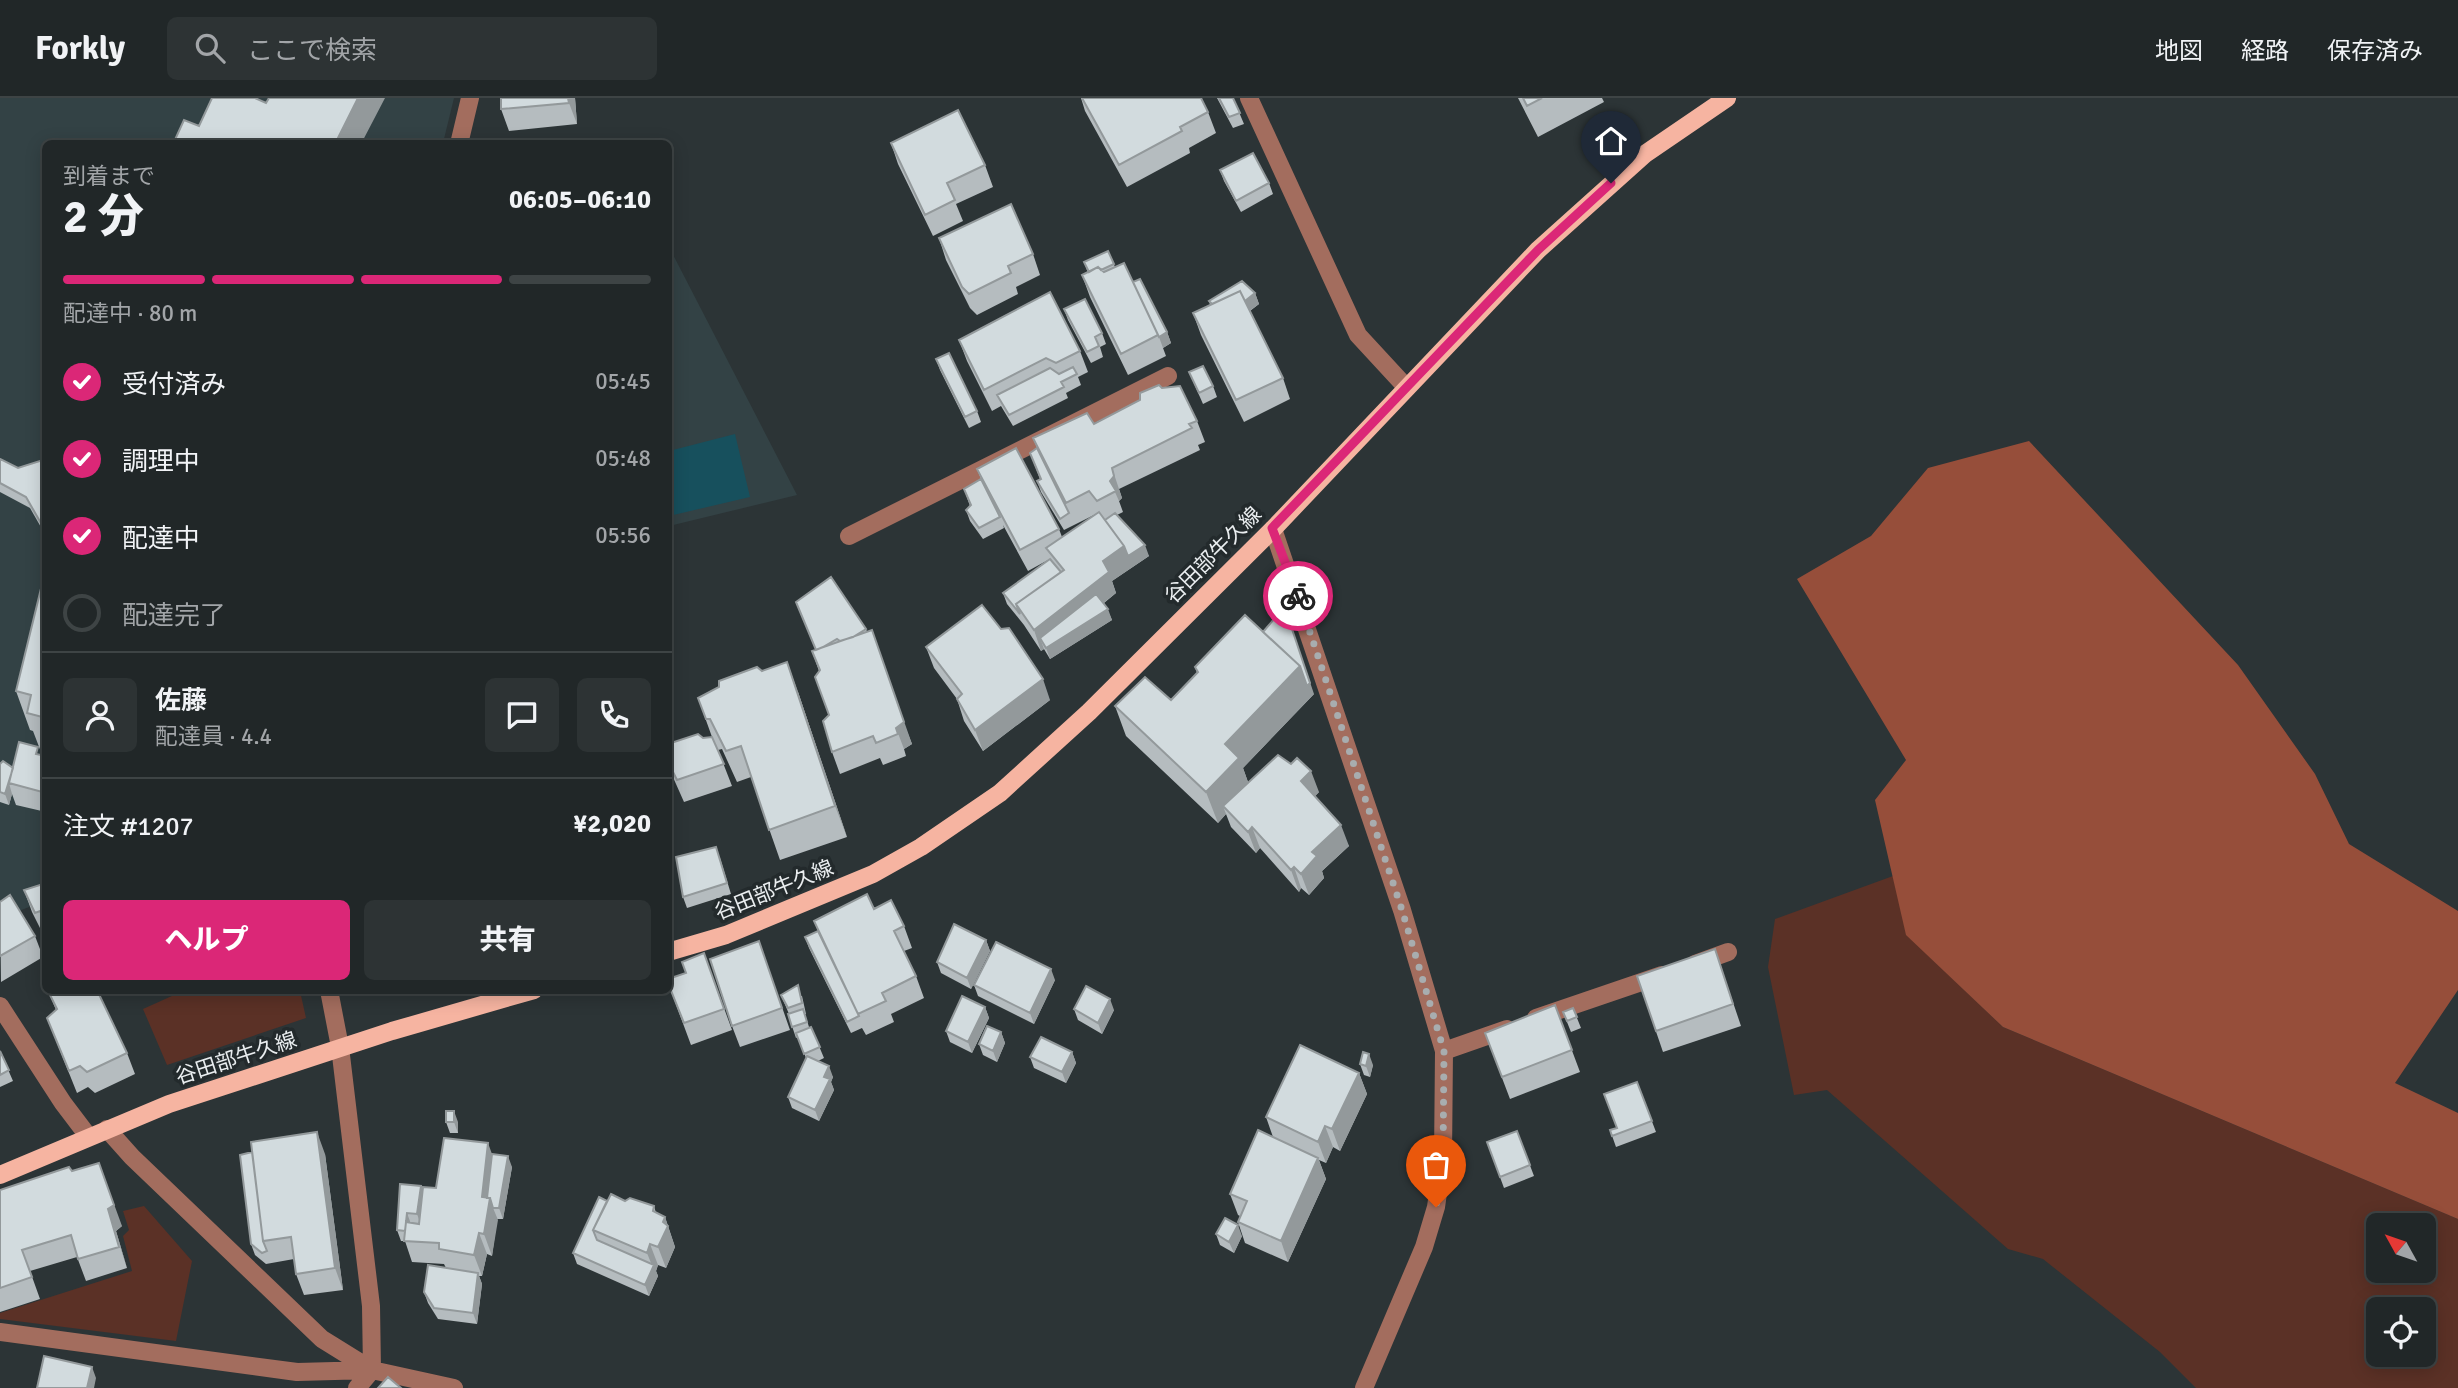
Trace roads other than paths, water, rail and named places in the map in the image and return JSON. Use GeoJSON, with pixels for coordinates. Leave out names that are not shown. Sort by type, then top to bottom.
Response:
{"type":"FeatureCollection","features":[{"type":"Feature","properties":{"kind":"main road","name":"谷田部牛久線"},"geometry":{"type":"LineString","coordinates":[[672,951],[726,935],[873,874],[1000,793],[1089,712],[1272,528],[1538,250],[1645,154],[1727,98]]}},
{"type":"Feature","properties":{"kind":"main road","name":"谷田部牛久線"},"geometry":{"type":"LineString","coordinates":[[0,1175],[169,1104],[340,1047],[520,994]]}},
{"type":"Feature","properties":{"kind":"street"},"geometry":{"type":"LineString","coordinates":[[460,140],[470,98]]}},
{"type":"Feature","properties":{"kind":"street"},"geometry":{"type":"LineString","coordinates":[[1249,98],[1358,335],[1406,387]]}},
{"type":"Feature","properties":{"kind":"street"},"geometry":{"type":"LineString","coordinates":[[849,536],[1168,376]]}},
{"type":"Feature","properties":{"kind":"street"},"geometry":{"type":"LineString","coordinates":[[1272,528],[1402,910],[1444,1051],[1443,1158],[1436,1207],[1424,1247],[1364,1388]]}},
{"type":"Feature","properties":{"kind":"street"},"geometry":{"type":"LineString","coordinates":[[1444,1051],[1728,952]]}},
{"type":"Feature","properties":{"kind":"street"},"geometry":{"type":"LineString","coordinates":[[330,994],[340,1047],[372,1306],[372,1370],[358,1388]]}},
{"type":"Feature","properties":{"kind":"street"},"geometry":{"type":"LineString","coordinates":[[0,1006],[63,1103],[88,1136]]}},
{"type":"Feature","properties":{"kind":"street"},"geometry":{"type":"LineString","coordinates":[[107,1129],[132,1157],[322,1339],[372,1370]]}},
{"type":"Feature","properties":{"kind":"street"},"geometry":{"type":"LineString","coordinates":[[0,1332],[297,1372],[372,1370],[454,1388]]}},
{"type":"Feature","properties":{"kind":"water"},"geometry":{"type":"Polygon","coordinates":[[[735,434],[750,497],[672,515],[672,450],[735,434]]]}}]}
